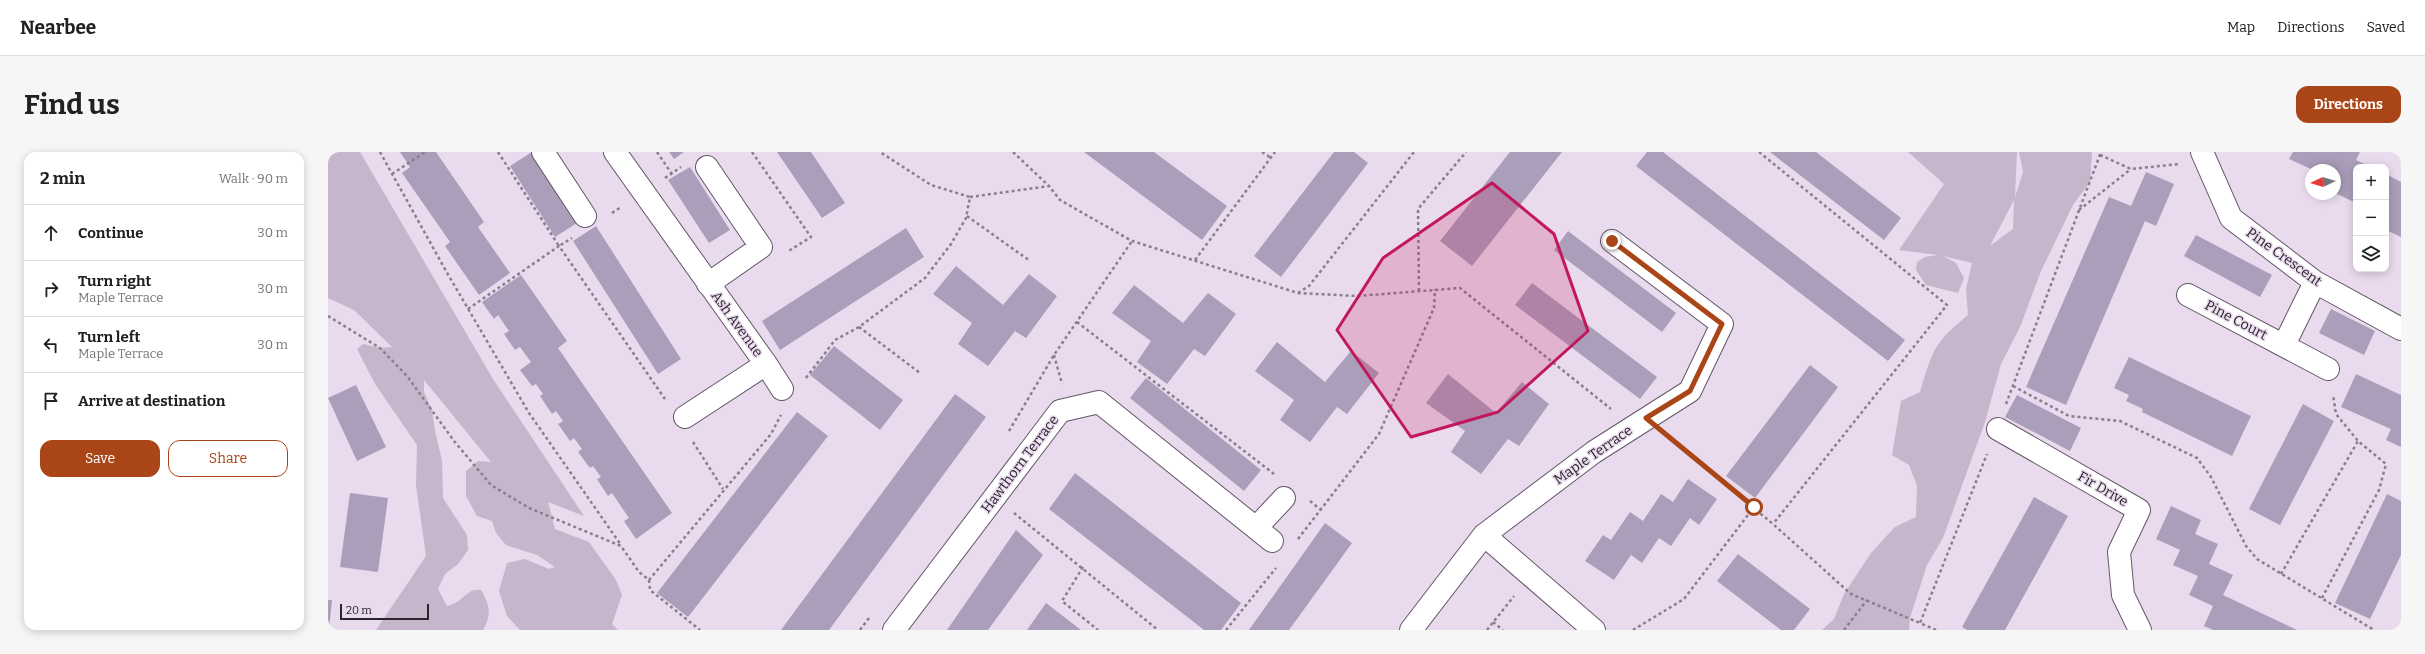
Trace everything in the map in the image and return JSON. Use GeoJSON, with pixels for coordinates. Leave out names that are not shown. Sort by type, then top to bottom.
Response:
{"type":"FeatureCollection","features":[{"type":"Feature","properties":{"kind":"street"},"geometry":{"type":"LineString","coordinates":[[543,152],[585,216]]}},
{"type":"Feature","properties":{"kind":"street","name":"Ash Avenue"},"geometry":{"type":"LineString","coordinates":[[615,152],[766,364],[677,411]]}},
{"type":"Feature","properties":{"kind":"street","name":"Pine Crescent"},"geometry":{"type":"LineString","coordinates":[[2204,156],[2231,218],[2315,282],[2401,329]]}},
{"type":"Feature","properties":{"kind":"street"},"geometry":{"type":"LineString","coordinates":[[707,167],[761,247]]}},
{"type":"Feature","properties":{"kind":"street","name":"Maple Terrace"},"geometry":{"type":"LineString","coordinates":[[1410,630],[1484,534],[1594,452],[1690,391],[1722,324],[1612,241]]}},
{"type":"Feature","properties":{"kind":"street","name":"Ash Avenue"},"geometry":{"type":"LineString","coordinates":[[708,284],[761,247]]}},
{"type":"Feature","properties":{"kind":"street","name":"Pine Court"},"geometry":{"type":"LineString","coordinates":[[2284,345],[2315,282]]}},
{"type":"Feature","properties":{"kind":"street","name":"Pine Court"},"geometry":{"type":"LineString","coordinates":[[2188,295],[2284,345],[2328,370]]}},
{"type":"Feature","properties":{"kind":"street"},"geometry":{"type":"LineString","coordinates":[[766,364],[783,399]]}},
{"type":"Feature","properties":{"kind":"street","name":"Hawthorn Terrace"},"geometry":{"type":"LineString","coordinates":[[894,630],[1060,411],[1099,402],[1264,535],[1289,491]]}},
{"type":"Feature","properties":{"kind":"street","name":"Fir Drive"},"geometry":{"type":"LineString","coordinates":[[1998,429],[2139,510],[2119,552],[2123,595],[2140,630]]}},
{"type":"Feature","properties":{"kind":"street"},"geometry":{"type":"LineString","coordinates":[[1484,534],[1594,630]]}},
{"type":"Feature","properties":{"kind":"path"},"geometry":{"type":"LineString","coordinates":[[380,152],[468,309],[529,413],[639,572],[649,580],[650,590],[700,630]]}},
{"type":"Feature","properties":{"kind":"path"},"geometry":{"type":"LineString","coordinates":[[392,174],[425,152]]}},
{"type":"Feature","properties":{"kind":"path"},"geometry":{"type":"LineString","coordinates":[[498,152],[560,246],[677,411]]}},
{"type":"Feature","properties":{"kind":"path"},"geometry":{"type":"LineString","coordinates":[[657,152],[672,174]]}},
{"type":"Feature","properties":{"kind":"path"},"geometry":{"type":"LineString","coordinates":[[752,152],[811,237],[769,264],[761,247]]}},
{"type":"Feature","properties":{"kind":"path"},"geometry":{"type":"LineString","coordinates":[[880,152],[931,185],[970,197],[1049,186]]}},
{"type":"Feature","properties":{"kind":"path"},"geometry":{"type":"LineString","coordinates":[[1013,152],[1049,186],[1060,200],[1132,241],[1298,293],[1358,296],[1460,288],[1754,507],[1851,594],[1936,630]]}},
{"type":"Feature","properties":{"kind":"path"},"geometry":{"type":"LineString","coordinates":[[1262,152],[1271,158]]}},
{"type":"Feature","properties":{"kind":"path"},"geometry":{"type":"LineString","coordinates":[[1195,260],[1276,152]]}},
{"type":"Feature","properties":{"kind":"path"},"geometry":{"type":"LineString","coordinates":[[1298,293],[1309,286],[1414,152]]}},
{"type":"Feature","properties":{"kind":"path"},"geometry":{"type":"LineString","coordinates":[[1419,291],[1418,208],[1466,152]]}},
{"type":"Feature","properties":{"kind":"path"},"geometry":{"type":"LineString","coordinates":[[1759,152],[1947,305],[1773,524]]}},
{"type":"Feature","properties":{"kind":"path"},"geometry":{"type":"LineString","coordinates":[[1920,622],[1998,429],[2100,153],[2131,169]]}},
{"type":"Feature","properties":{"kind":"path"},"geometry":{"type":"LineString","coordinates":[[2079,210],[2131,169],[2204,156]]}},
{"type":"Feature","properties":{"kind":"path"},"geometry":{"type":"LineString","coordinates":[[804,382],[835,340],[859,327],[925,278],[951,244],[967,216],[970,197]]}},
{"type":"Feature","properties":{"kind":"path"},"geometry":{"type":"LineString","coordinates":[[967,216],[1030,261]]}},
{"type":"Feature","properties":{"kind":"path"},"geometry":{"type":"LineString","coordinates":[[1006,436],[1054,355],[1132,241]]}},
{"type":"Feature","properties":{"kind":"path"},"geometry":{"type":"LineString","coordinates":[[468,309],[560,246]]}},
{"type":"Feature","properties":{"kind":"path"},"geometry":{"type":"LineString","coordinates":[[1297,541],[1379,434],[1434,308],[1435,290]]}},
{"type":"Feature","properties":{"kind":"path"},"geometry":{"type":"LineString","coordinates":[[328,316],[380,348],[407,376],[454,441],[491,486],[529,508],[621,546]]}},
{"type":"Feature","properties":{"kind":"path"},"geometry":{"type":"LineString","coordinates":[[1077,322],[1289,491],[1321,510]]}},
{"type":"Feature","properties":{"kind":"path"},"geometry":{"type":"LineString","coordinates":[[859,327],[920,373]]}},
{"type":"Feature","properties":{"kind":"path"},"geometry":{"type":"LineString","coordinates":[[2322,598],[2379,490],[2386,464],[2358,441],[2336,414],[2328,370]]}},
{"type":"Feature","properties":{"kind":"path"},"geometry":{"type":"LineString","coordinates":[[2014,386],[2068,416],[2120,421],[2197,458],[2211,477],[2246,546],[2257,559],[2374,630]]}},
{"type":"Feature","properties":{"kind":"path"},"geometry":{"type":"LineString","coordinates":[[649,580],[667,561],[723,489],[771,434],[783,399]]}},
{"type":"Feature","properties":{"kind":"path"},"geometry":{"type":"LineString","coordinates":[[691,439],[723,489]]}},
{"type":"Feature","properties":{"kind":"path"},"geometry":{"type":"LineString","coordinates":[[2281,574],[2358,441]]}},
{"type":"Feature","properties":{"kind":"path"},"geometry":{"type":"LineString","coordinates":[[995,498],[1083,567],[1158,630]]}},
{"type":"Feature","properties":{"kind":"path"},"geometry":{"type":"LineString","coordinates":[[1633,630],[1684,599],[1754,507]]}},
{"type":"Feature","properties":{"kind":"path"},"geometry":{"type":"LineString","coordinates":[[1226,630],[1278,566]]}},
{"type":"Feature","properties":{"kind":"path"},"geometry":{"type":"LineString","coordinates":[[1083,567],[1062,602],[1098,630]]}},
{"type":"Feature","properties":{"kind":"path"},"geometry":{"type":"LineString","coordinates":[[1487,630],[1530,574]]}},
{"type":"Feature","properties":{"kind":"path"},"geometry":{"type":"LineString","coordinates":[[1844,630],[1867,600]]}},
{"type":"Feature","properties":{"kind":"path"},"geometry":{"type":"LineString","coordinates":[[860,630],[873,613]]}},
{"type":"Feature","properties":{"kind":"path"},"geometry":{"type":"LineString","coordinates":[[1493,622],[1503,630]]}},
{"type":"Feature","properties":{"kind":"highlighted area"},"geometry":{"type":"Polygon","coordinates":[[[1492,183],[1554,234],[1588,331],[1498,412],[1411,437],[1337,330],[1383,258],[1492,183]]]}},
{"type":"Feature","properties":{"kind":"shaded area"},"geometry":{"type":"Polygon","coordinates":[[[328,152],[360,152],[493,379],[584,516],[548,502],[555,529],[589,542],[616,580],[622,595],[612,624],[618,630],[520,630],[507,616],[499,591],[507,563],[525,559],[549,569],[555,567],[537,555],[506,545],[496,533],[492,521],[477,516],[466,496],[466,471],[478,461],[491,462],[424,380],[424,392],[432,410],[442,461],[443,498],[467,535],[468,550],[458,564],[445,574],[438,589],[447,606],[457,602],[471,591],[481,590],[488,605],[489,615],[483,630],[376,630],[426,556],[416,485],[417,445],[375,384],[357,349],[363,344],[380,348],[392,347],[354,310],[328,298],[328,152]]]}},
{"type":"Feature","properties":{"kind":"shaded area"},"geometry":{"type":"Polygon","coordinates":[[[1908,152],[2017,152],[2015,197],[2023,172],[2019,152],[2092,152],[2090,182],[2073,205],[2041,271],[2020,327],[2001,364],[1985,422],[1943,538],[1927,565],[1910,618],[1909,630],[1822,630],[1834,619],[1844,594],[1871,553],[1895,527],[1916,517],[1917,486],[1909,465],[1892,455],[1901,401],[1920,392],[1928,366],[1936,348],[1948,333],[1968,315],[1966,289],[1972,263],[1943,256],[1956,263],[1964,278],[1958,293],[1926,285],[1916,270],[1917,262],[1925,257],[1938,255],[1899,250],[1944,184],[1908,152]],[[2014,200],[1991,245],[2013,229],[2014,200]]]}},
{"type":"Feature","properties":{"kind":"building"},"geometry":{"type":"Polygon","coordinates":[[[400,152],[436,152],[484,222],[478,227],[510,273],[479,295],[445,246],[450,242],[402,173],[410,167],[400,152]]]}},
{"type":"Feature","properties":{"kind":"building"},"geometry":{"type":"Polygon","coordinates":[[[532,152],[577,223],[555,237],[510,166],[532,152]]]}},
{"type":"Feature","properties":{"kind":"building"},"geometry":{"type":"Polygon","coordinates":[[[669,152],[684,152],[674,159],[669,152]]]}},
{"type":"Feature","properties":{"kind":"building"},"geometry":{"type":"Polygon","coordinates":[[[777,152],[811,152],[845,203],[822,218],[777,152]]]}},
{"type":"Feature","properties":{"kind":"building"},"geometry":{"type":"Polygon","coordinates":[[[1084,152],[1154,152],[1227,206],[1202,240],[1084,152]]]}},
{"type":"Feature","properties":{"kind":"building"},"geometry":{"type":"Polygon","coordinates":[[[1334,152],[1354,152],[1368,163],[1281,277],[1254,256],[1334,152]]]}},
{"type":"Feature","properties":{"kind":"building"},"geometry":{"type":"Polygon","coordinates":[[[1510,152],[1562,152],[1472,266],[1440,241],[1510,152]]]}},
{"type":"Feature","properties":{"kind":"building"},"geometry":{"type":"Polygon","coordinates":[[[1647,152],[1663,152],[1905,340],[1888,361],[1636,166],[1647,152]]]}},
{"type":"Feature","properties":{"kind":"building"},"geometry":{"type":"Polygon","coordinates":[[[1770,152],[1816,152],[1901,218],[1884,240],[1770,152]]]}},
{"type":"Feature","properties":{"kind":"building"},"geometry":{"type":"Polygon","coordinates":[[[2293,152],[2360,152],[2356,160],[2365,164],[2353,164],[2353,202],[2341,196],[2341,164],[2305,164],[2305,166],[2289,159],[2293,152]]]}},
{"type":"Feature","properties":{"kind":"building"},"geometry":{"type":"Polygon","coordinates":[[[690,167],[730,230],[709,243],[668,180],[690,167]]]}},
{"type":"Feature","properties":{"kind":"building"},"geometry":{"type":"Polygon","coordinates":[[[2146,172],[2174,184],[2156,226],[2145,221],[2066,405],[2026,387],[2109,197],[2131,206],[2146,172]]]}},
{"type":"Feature","properties":{"kind":"building"},"geometry":{"type":"Polygon","coordinates":[[[2389,176],[2401,182],[2401,237],[2389,231],[2389,176]]]}},
{"type":"Feature","properties":{"kind":"building"},"geometry":{"type":"Polygon","coordinates":[[[596,226],[681,359],[658,374],[573,241],[596,226]]]}},
{"type":"Feature","properties":{"kind":"building"},"geometry":{"type":"Polygon","coordinates":[[[906,228],[924,257],[780,350],[762,321],[906,228]]]}},
{"type":"Feature","properties":{"kind":"building"},"geometry":{"type":"Polygon","coordinates":[[[1568,231],[1676,313],[1662,332],[1554,250],[1568,231]]]}},
{"type":"Feature","properties":{"kind":"building"},"geometry":{"type":"Polygon","coordinates":[[[2196,235],[2272,275],[2260,297],[2184,256],[2196,235]]]}},
{"type":"Feature","properties":{"kind":"building"},"geometry":{"type":"Polygon","coordinates":[[[956,266],[1003,305],[1029,274],[1057,296],[1026,338],[1015,331],[988,366],[958,344],[972,323],[933,294],[956,266]]]}},
{"type":"Feature","properties":{"kind":"building"},"geometry":{"type":"Polygon","coordinates":[[[521,275],[567,341],[558,348],[672,513],[636,539],[624,521],[629,518],[612,493],[608,496],[597,479],[601,477],[593,466],[590,468],[578,452],[582,449],[574,438],[570,441],[558,424],[563,421],[556,411],[552,414],[540,396],[543,394],[536,384],[532,386],[520,370],[531,362],[520,347],[515,350],[504,334],[509,331],[498,315],[494,319],[482,302],[521,275]]]}},
{"type":"Feature","properties":{"kind":"building"},"geometry":{"type":"Polygon","coordinates":[[[1532,283],[1657,377],[1640,399],[1515,305],[1532,283]]]}},
{"type":"Feature","properties":{"kind":"building"},"geometry":{"type":"Polygon","coordinates":[[[1134,285],[1183,323],[1208,293],[1236,314],[1205,356],[1194,349],[1167,384],[1137,362],[1151,341],[1112,313],[1134,285]]]}},
{"type":"Feature","properties":{"kind":"building"},"geometry":{"type":"Polygon","coordinates":[[[2331,309],[2375,331],[2364,355],[2319,333],[2331,309]]]}},
{"type":"Feature","properties":{"kind":"building"},"geometry":{"type":"Polygon","coordinates":[[[1277,342],[1325,382],[1351,351],[1379,373],[1347,414],[1337,407],[1310,442],[1280,420],[1294,400],[1255,371],[1277,342]]]}},
{"type":"Feature","properties":{"kind":"building"},"geometry":{"type":"Polygon","coordinates":[[[834,346],[903,400],[880,430],[810,375],[834,346]]]}},
{"type":"Feature","properties":{"kind":"building"},"geometry":{"type":"Polygon","coordinates":[[[2129,357],[2251,416],[2232,456],[2142,412],[2143,409],[2126,401],[2129,395],[2114,388],[2129,357]]]}},
{"type":"Feature","properties":{"kind":"building"},"geometry":{"type":"Polygon","coordinates":[[[1810,365],[1838,387],[1755,498],[1726,476],[1810,365]]]}},
{"type":"Feature","properties":{"kind":"building"},"geometry":{"type":"Polygon","coordinates":[[[1448,374],[1496,413],[1522,382],[1549,404],[1519,446],[1508,439],[1481,474],[1451,452],[1465,431],[1426,403],[1448,374]]]}},
{"type":"Feature","properties":{"kind":"building"},"geometry":{"type":"Polygon","coordinates":[[[2356,374],[2401,395],[2401,447],[2386,440],[2391,429],[2341,407],[2356,374]]]}},
{"type":"Feature","properties":{"kind":"building"},"geometry":{"type":"Polygon","coordinates":[[[1146,378],[1261,470],[1244,491],[1130,398],[1146,378]]]}},
{"type":"Feature","properties":{"kind":"building"},"geometry":{"type":"Polygon","coordinates":[[[356,385],[386,447],[357,461],[328,398],[356,385]]]}},
{"type":"Feature","properties":{"kind":"building"},"geometry":{"type":"Polygon","coordinates":[[[955,394],[986,417],[829,630],[781,630],[955,394]]]}},
{"type":"Feature","properties":{"kind":"building"},"geometry":{"type":"Polygon","coordinates":[[[2017,395],[2081,428],[2070,451],[2005,417],[2017,395]]]}},
{"type":"Feature","properties":{"kind":"building"},"geometry":{"type":"Polygon","coordinates":[[[2303,404],[2334,421],[2280,525],[2249,509],[2303,404]]]}},
{"type":"Feature","properties":{"kind":"building"},"geometry":{"type":"Polygon","coordinates":[[[797,412],[828,436],[688,617],[657,593],[797,412]]]}},
{"type":"Feature","properties":{"kind":"building"},"geometry":{"type":"Polygon","coordinates":[[[1075,473],[1241,603],[1221,630],[1204,630],[1049,509],[1075,473]]]}},
{"type":"Feature","properties":{"kind":"building"},"geometry":{"type":"Polygon","coordinates":[[[1688,479],[1717,499],[1699,525],[1690,518],[1671,546],[1659,538],[1642,563],[1631,555],[1614,580],[1585,561],[1603,535],[1611,540],[1630,512],[1643,521],[1661,494],[1673,502],[1688,479]]]}},
{"type":"Feature","properties":{"kind":"building"},"geometry":{"type":"Polygon","coordinates":[[[350,493],[388,498],[378,572],[340,567],[350,493]]]}},
{"type":"Feature","properties":{"kind":"building"},"geometry":{"type":"Polygon","coordinates":[[[2387,494],[2401,501],[2401,555],[2370,619],[2335,603],[2387,494]]]}},
{"type":"Feature","properties":{"kind":"building"},"geometry":{"type":"Polygon","coordinates":[[[2034,497],[2068,516],[2005,630],[1967,630],[1962,627],[2034,497]]]}},
{"type":"Feature","properties":{"kind":"building"},"geometry":{"type":"Polygon","coordinates":[[[2171,506],[2201,520],[2195,534],[2218,544],[2209,564],[2233,575],[2223,595],[2297,630],[2213,630],[2204,626],[2213,606],[2189,595],[2198,576],[2173,565],[2180,550],[2156,539],[2171,506]]]}},
{"type":"Feature","properties":{"kind":"building"},"geometry":{"type":"Polygon","coordinates":[[[1325,523],[1352,543],[1289,630],[1249,630],[1325,523]]]}},
{"type":"Feature","properties":{"kind":"building"},"geometry":{"type":"Polygon","coordinates":[[[1016,530],[1043,555],[988,630],[947,630],[1016,530]]]}},
{"type":"Feature","properties":{"kind":"building"},"geometry":{"type":"Polygon","coordinates":[[[1738,554],[1810,609],[1794,630],[1781,630],[1717,581],[1738,554]]]}},
{"type":"Feature","properties":{"kind":"building"},"geometry":{"type":"Polygon","coordinates":[[[328,600],[332,600],[329,629],[328,629],[328,600]]]}},
{"type":"Feature","properties":{"kind":"building"},"geometry":{"type":"Polygon","coordinates":[[[1046,603],[1081,630],[1027,630],[1046,603]]]}},
{"type":"Feature","properties":{"kind":"route"},"geometry":{"type":"LineString","coordinates":[[1612,241],[1722,324],[1690,391],[1646,418],[1754,507]]}}]}
